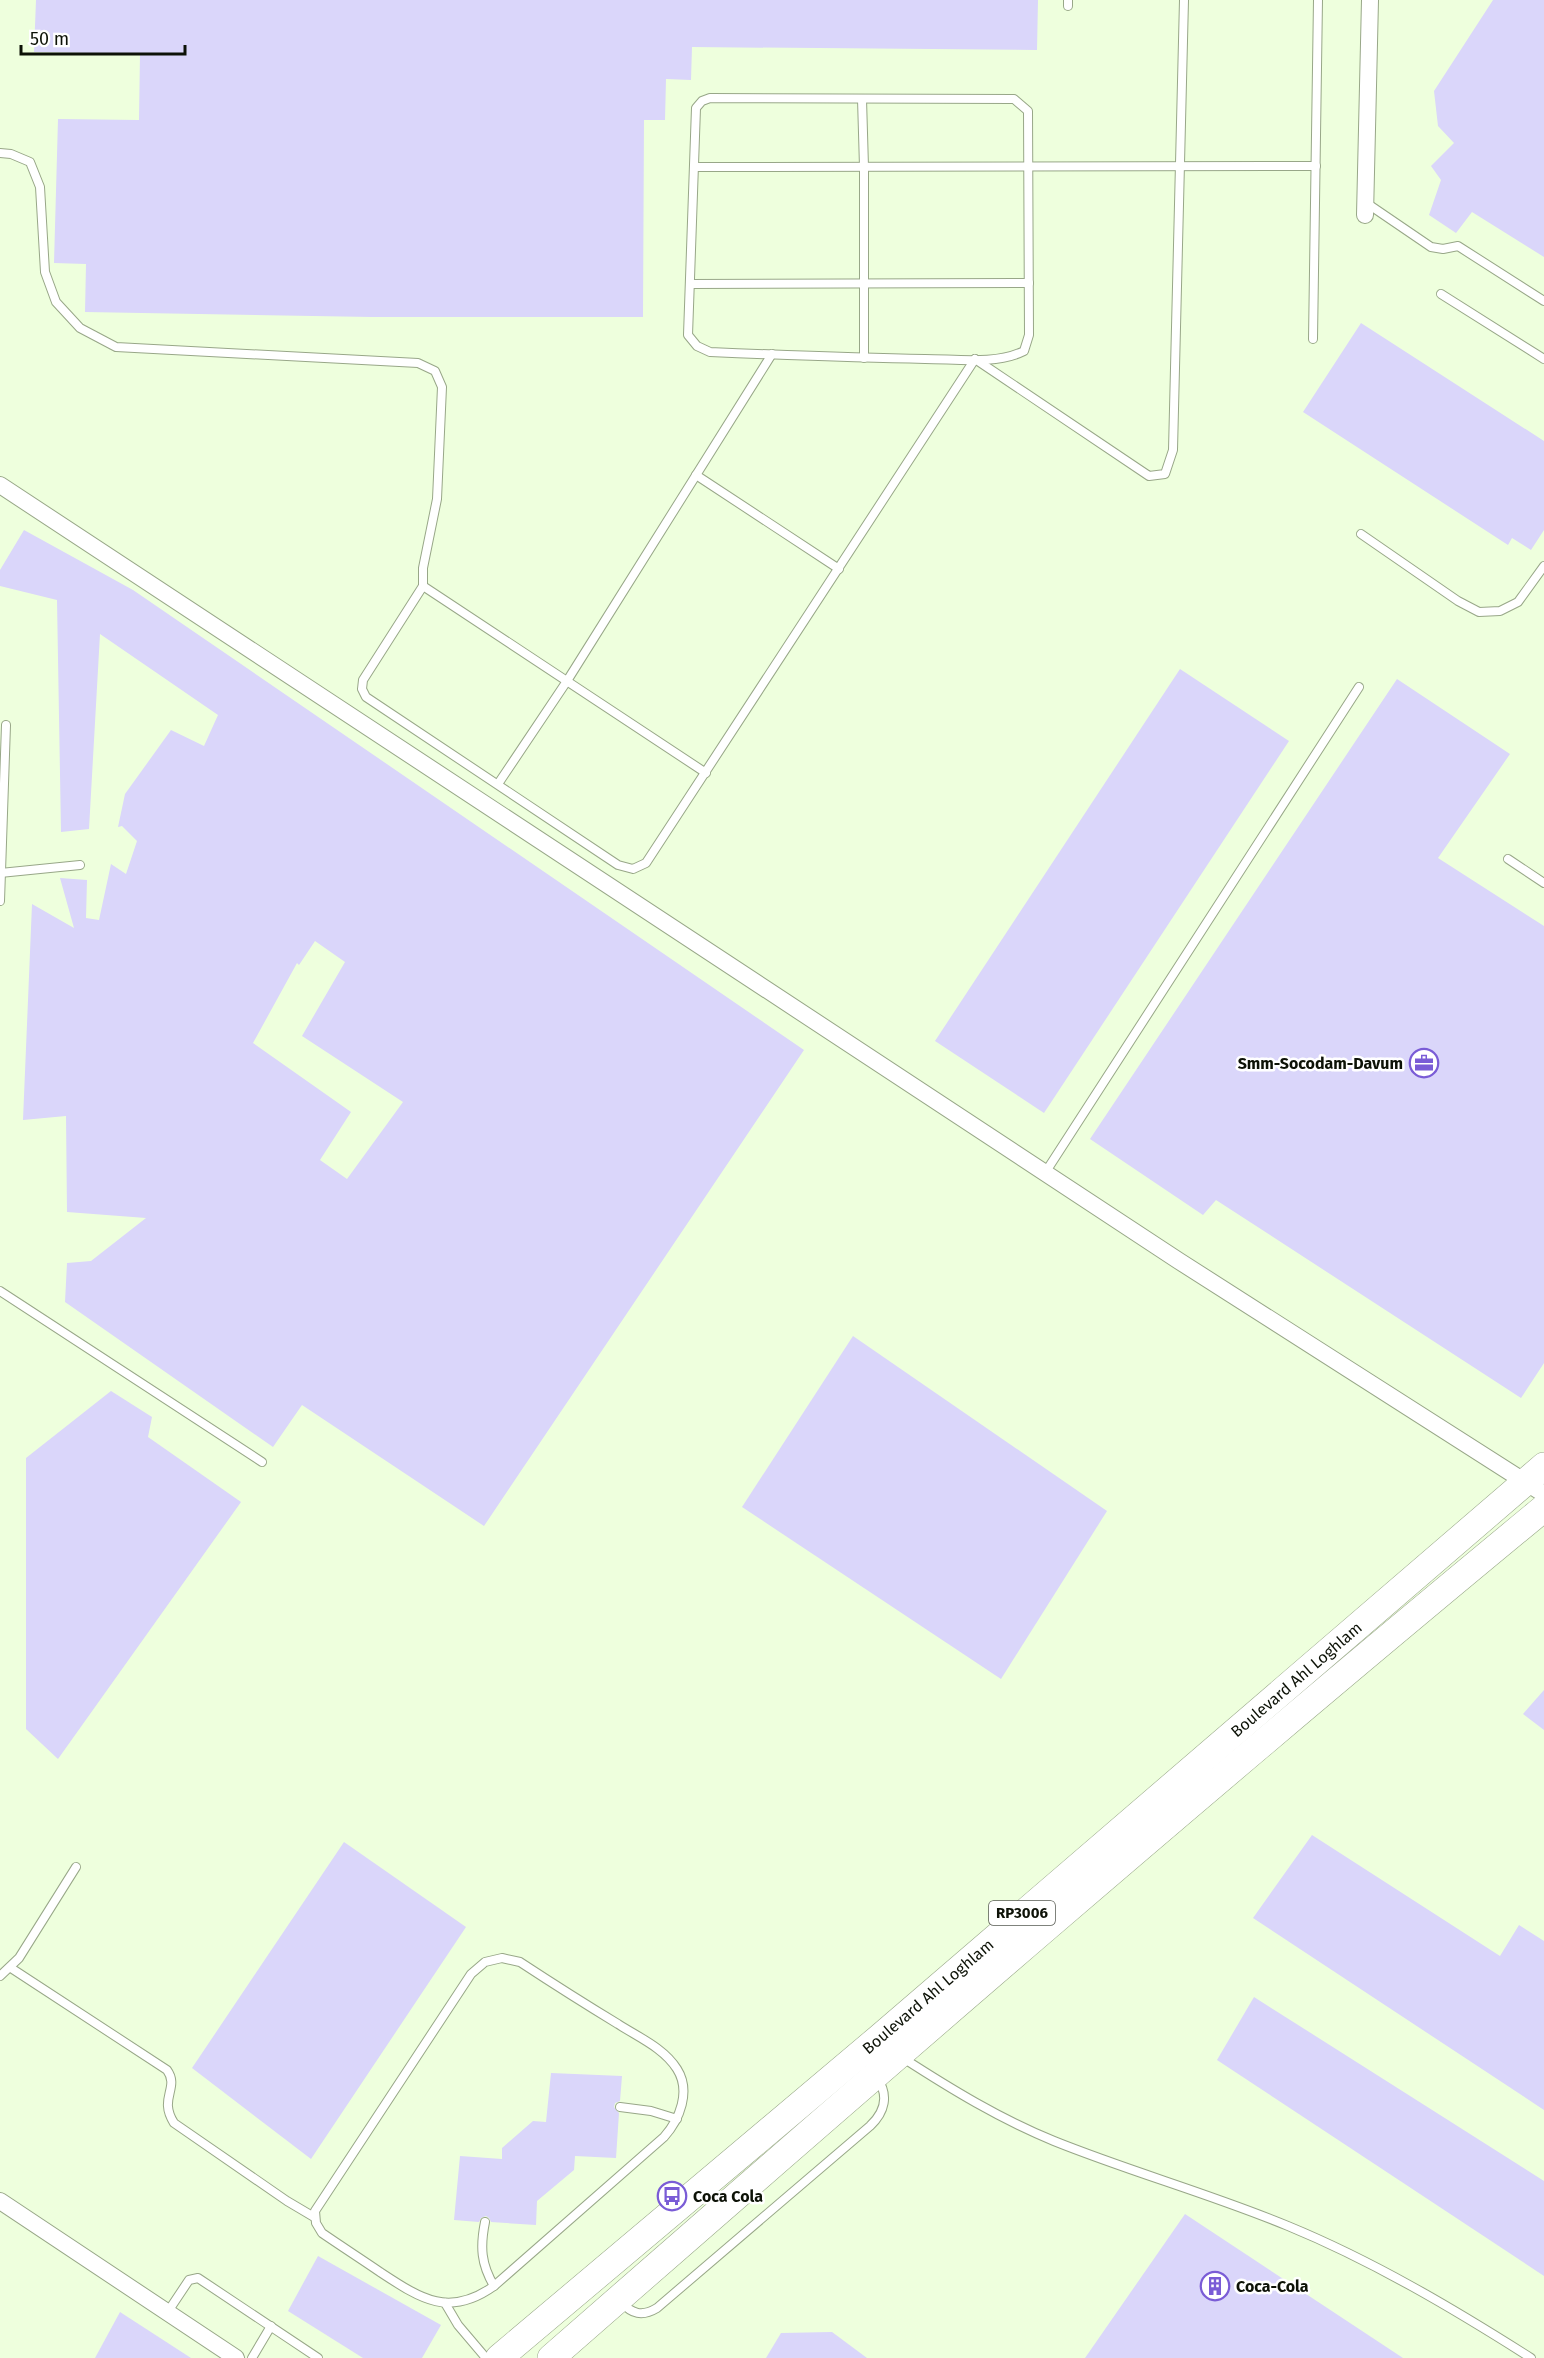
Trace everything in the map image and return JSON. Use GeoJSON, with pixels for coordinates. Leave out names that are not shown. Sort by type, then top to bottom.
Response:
{"type":"FeatureCollection","features":[{"type":"Feature","properties":{"kind":"main road","name":"Boulevard Ahl Loghlam"},"geometry":{"type":"LineString","coordinates":[[499,2358],[879,2038],[1379,1608],[1538,1481]]}},
{"type":"Feature","properties":{"kind":"main road","name":"Boulevard Ahl Loghlam"},"geometry":{"type":"LineString","coordinates":[[551,2358],[573,2347],[619,2299],[899,2056],[1397,1629],[1544,1508]]}},
{"type":"Feature","properties":{"kind":"main road"},"geometry":{"type":"LineString","coordinates":[[1379,1608],[1397,1629]]}},
{"type":"Feature","properties":{"kind":"main road"},"geometry":{"type":"LineString","coordinates":[[1122,1827],[1139,1850]]}},
{"type":"Feature","properties":{"kind":"main road"},"geometry":{"type":"LineString","coordinates":[[879,2038],[899,2056]]}},
{"type":"Feature","properties":{"kind":"street"},"geometry":{"type":"LineString","coordinates":[[1365,209],[1370,0]]}},
{"type":"Feature","properties":{"kind":"street"},"geometry":{"type":"LineString","coordinates":[[0,485],[1343,1367],[1538,1481]]}},
{"type":"Feature","properties":{"kind":"street"},"geometry":{"type":"LineString","coordinates":[[0,2201],[236,2358]]}},
{"type":"Feature","properties":{"kind":"lane"},"geometry":{"type":"LineString","coordinates":[[975,360],[1149,476],[1164,474],[1173,450],[1184,0]]}},
{"type":"Feature","properties":{"kind":"lane"},"geometry":{"type":"LineString","coordinates":[[1313,339],[1318,0]]}},
{"type":"Feature","properties":{"kind":"lane"},"geometry":{"type":"LineString","coordinates":[[710,98],[861,99],[1014,99],[1028,111],[1029,335],[1024,351],[1012,358],[975,360],[710,352],[697,346],[688,335],[696,108],[702,101],[710,98]]}},
{"type":"Feature","properties":{"kind":"lane"},"geometry":{"type":"LineString","coordinates":[[861,99],[864,167],[864,358]]}},
{"type":"Feature","properties":{"kind":"lane"},"geometry":{"type":"LineString","coordinates":[[0,153],[11,154],[30,162],[40,187],[45,273],[56,302],[80,328],[116,347],[418,363],[435,371],[442,387],[437,499],[423,568],[423,585],[363,680],[362,689],[366,697],[618,865],[633,869],[646,863],[975,360]]}},
{"type":"Feature","properties":{"kind":"lane"},"geometry":{"type":"LineString","coordinates":[[695,167],[1316,166]]}},
{"type":"Feature","properties":{"kind":"lane"},"geometry":{"type":"LineString","coordinates":[[1365,209],[1431,247],[1443,249],[1458,246],[1544,301]]}},
{"type":"Feature","properties":{"kind":"lane"},"geometry":{"type":"LineString","coordinates":[[690,284],[1029,283]]}},
{"type":"Feature","properties":{"kind":"lane"},"geometry":{"type":"LineString","coordinates":[[1441,294],[1544,360]]}},
{"type":"Feature","properties":{"kind":"lane"},"geometry":{"type":"LineString","coordinates":[[498,784],[567,681],[772,354]]}},
{"type":"Feature","properties":{"kind":"lane"},"geometry":{"type":"LineString","coordinates":[[696,475],[839,569]]}},
{"type":"Feature","properties":{"kind":"lane"},"geometry":{"type":"LineString","coordinates":[[1361,534],[1458,601],[1479,612],[1500,611],[1518,602],[1544,566]]}},
{"type":"Feature","properties":{"kind":"lane"},"geometry":{"type":"LineString","coordinates":[[423,585],[706,773]]}},
{"type":"Feature","properties":{"kind":"lane"},"geometry":{"type":"LineString","coordinates":[[1045,1173],[1359,687]]}},
{"type":"Feature","properties":{"kind":"lane"},"geometry":{"type":"LineString","coordinates":[[0,901],[6,725]]}},
{"type":"Feature","properties":{"kind":"lane"},"geometry":{"type":"LineString","coordinates":[[1508,859],[1544,883]]}},
{"type":"Feature","properties":{"kind":"lane"},"geometry":{"type":"LineString","coordinates":[[1,873],[80,865]]}},
{"type":"Feature","properties":{"kind":"lane"},"geometry":{"type":"LineString","coordinates":[[0,1291],[262,1462]]}},
{"type":"Feature","properties":{"kind":"lane"},"geometry":{"type":"LineString","coordinates":[[0,1976],[10,1968],[76,1867]]}},
{"type":"Feature","properties":{"kind":"lane"},"geometry":{"type":"LineString","coordinates":[[10,1968],[167,2070],[172,2084],[167,2098],[167,2108],[174,2123],[286,2201],[314,2217],[322,2233],[408,2290],[426,2299],[445,2303],[471,2299],[494,2286],[664,2137],[677,2119],[683,2096],[679,2071],[664,2054],[520,1962],[511,1959],[493,1959],[477,1967],[471,1974],[317,2207],[314,2217]]}},
{"type":"Feature","properties":{"kind":"lane"},"geometry":{"type":"LineString","coordinates":[[899,2056],[954,2091],[1011,2122],[1151,2178],[1241,2207],[1345,2252],[1416,2289],[1531,2358]]}},
{"type":"Feature","properties":{"kind":"lane"},"geometry":{"type":"LineString","coordinates":[[620,2107],[651,2111],[677,2119]]}},
{"type":"Feature","properties":{"kind":"lane"},"geometry":{"type":"LineString","coordinates":[[485,2222],[481,2239],[483,2263],[494,2286]]}},
{"type":"Feature","properties":{"kind":"lane"},"geometry":{"type":"LineString","coordinates":[[167,2313],[189,2280],[198,2278],[318,2358]]}},
{"type":"Feature","properties":{"kind":"lane"},"geometry":{"type":"LineString","coordinates":[[445,2303],[458,2325],[486,2358]]}},
{"type":"Feature","properties":{"kind":"lane"},"geometry":{"type":"LineString","coordinates":[[252,2358],[271,2326]]}},
{"type":"Feature","properties":{"kind":"building"},"geometry":{"type":"Polygon","coordinates":[[[36,0],[1038,0],[1037,50],[692,47],[691,80],[666,79],[665,120],[644,120],[643,317],[372,317],[85,312],[86,264],[54,263],[58,119],[139,120],[140,54],[34,52],[36,0]]]}},
{"type":"Feature","properties":{"kind":"building"},"geometry":{"type":"Polygon","coordinates":[[[1493,0],[1544,0],[1544,257],[1472,212],[1456,233],[1429,215],[1441,180],[1431,166],[1454,143],[1438,126],[1434,91],[1493,0]]]}},
{"type":"Feature","properties":{"kind":"building"},"geometry":{"type":"Polygon","coordinates":[[[1361,323],[1544,441],[1544,530],[1531,550],[1512,538],[1508,545],[1303,412],[1361,323]]]}},
{"type":"Feature","properties":{"kind":"building"},"geometry":{"type":"Polygon","coordinates":[[[24,530],[133,590],[804,1050],[484,1526],[302,1405],[273,1447],[65,1302],[67,1263],[91,1261],[146,1218],[67,1212],[66,1116],[23,1120],[32,904],[74,928],[60,878],[87,880],[86,918],[99,920],[111,864],[126,874],[137,841],[122,826],[118,827],[125,794],[171,730],[204,746],[218,715],[100,634],[89,829],[61,832],[57,600],[0,586],[0,570],[24,530]],[[315,941],[299,965],[297,963],[253,1043],[351,1112],[320,1160],[347,1179],[403,1102],[302,1036],[345,962],[315,941]]]}},
{"type":"Feature","properties":{"kind":"building"},"geometry":{"type":"Polygon","coordinates":[[[1180,669],[1289,741],[1044,1113],[935,1041],[1180,669]]]}},
{"type":"Feature","properties":{"kind":"building"},"geometry":{"type":"Polygon","coordinates":[[[1397,679],[1510,754],[1438,858],[1544,926],[1544,1363],[1521,1398],[1216,1200],[1203,1215],[1090,1139],[1397,679]]]}},
{"type":"Feature","properties":{"kind":"building"},"geometry":{"type":"Polygon","coordinates":[[[853,1336],[1107,1511],[1001,1679],[742,1507],[853,1336]]]}},
{"type":"Feature","properties":{"kind":"building"},"geometry":{"type":"Polygon","coordinates":[[[111,1391],[152,1417],[148,1437],[241,1502],[58,1759],[26,1729],[26,1458],[111,1391]]]}},
{"type":"Feature","properties":{"kind":"building"},"geometry":{"type":"Polygon","coordinates":[[[1544,1690],[1544,1730],[1523,1714],[1544,1690]]]}},
{"type":"Feature","properties":{"kind":"building"},"geometry":{"type":"Polygon","coordinates":[[[1312,1835],[1500,1956],[1519,1925],[1544,1941],[1544,2110],[1253,1918],[1312,1835]]]}},
{"type":"Feature","properties":{"kind":"building"},"geometry":{"type":"Polygon","coordinates":[[[344,1842],[466,1927],[311,2159],[192,2068],[344,1842]]]}},
{"type":"Feature","properties":{"kind":"building"},"geometry":{"type":"Polygon","coordinates":[[[1254,1997],[1544,2181],[1544,2276],[1217,2060],[1254,1997]]]}},
{"type":"Feature","properties":{"kind":"building"},"geometry":{"type":"Polygon","coordinates":[[[551,2073],[622,2076],[620,2101],[615,2103],[614,2107],[619,2113],[616,2158],[575,2156],[574,2170],[537,2201],[536,2225],[491,2222],[486,2216],[479,2222],[454,2220],[460,2156],[502,2159],[502,2148],[533,2121],[546,2122],[551,2073]]]}},
{"type":"Feature","properties":{"kind":"building","name":"Coca-Cola"},"geometry":{"type":"Polygon","coordinates":[[[1185,2214],[1403,2358],[1085,2358],[1185,2214]]]}},
{"type":"Feature","properties":{"kind":"building"},"geometry":{"type":"Polygon","coordinates":[[[318,2256],[441,2325],[422,2358],[363,2358],[288,2311],[318,2256]]]}},
{"type":"Feature","properties":{"kind":"building"},"geometry":{"type":"Polygon","coordinates":[[[120,2312],[191,2358],[95,2358],[120,2312]]]}},
{"type":"Feature","properties":{"kind":"building"},"geometry":{"type":"Polygon","coordinates":[[[832,2332],[867,2358],[766,2358],[781,2333],[832,2332]]]}},
{"type":"Feature","properties":{"kind":"place","name":"Smm-Socodam-Davum"},"geometry":{"type":"Point","coordinates":[1424,1063]}},
{"type":"Feature","properties":{"kind":"place","name":"Coca Cola"},"geometry":{"type":"Point","coordinates":[672,2196]}},
{"type":"Feature","properties":{"kind":"place","name":"Coca-Cola"},"geometry":{"type":"Point","coordinates":[1215,2286]}}]}
